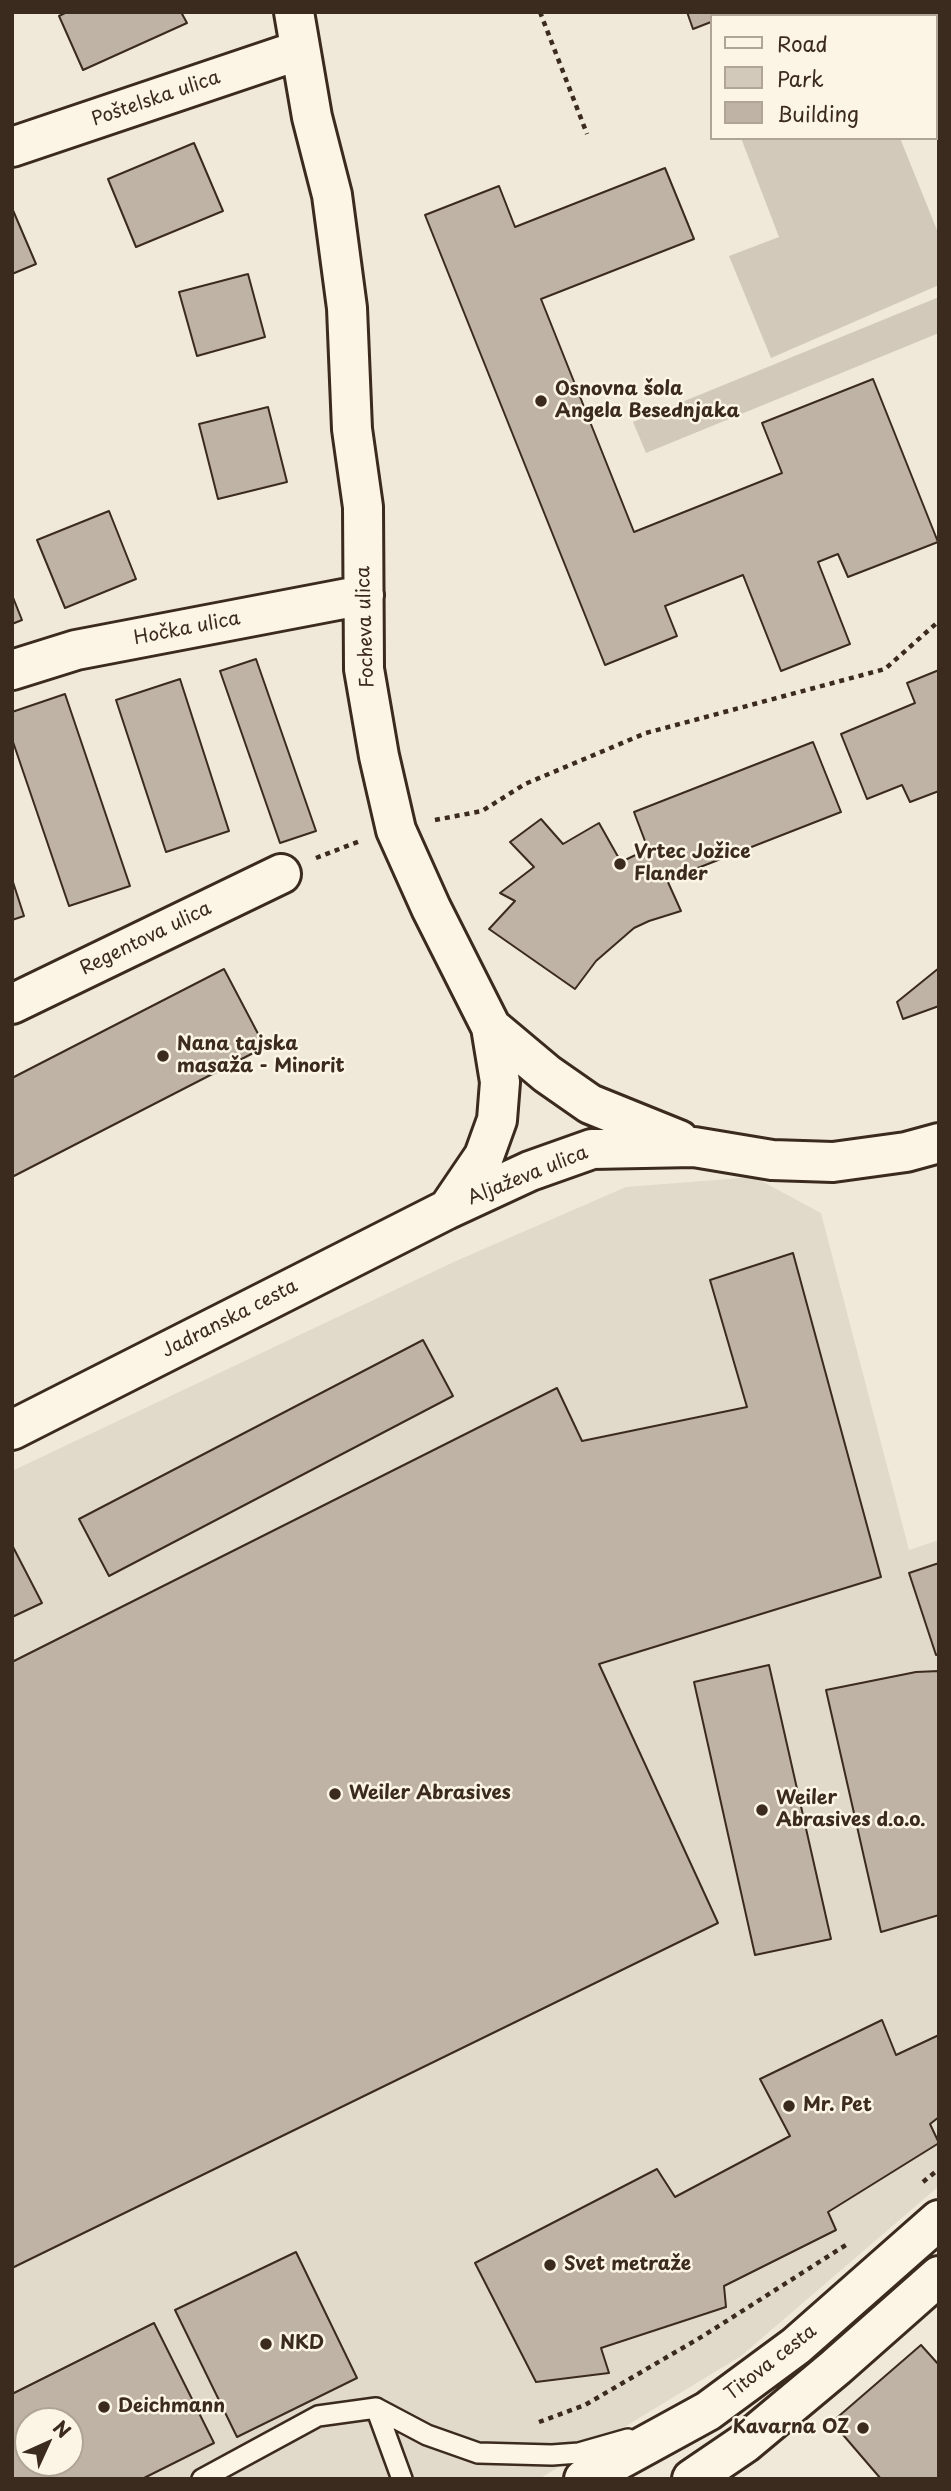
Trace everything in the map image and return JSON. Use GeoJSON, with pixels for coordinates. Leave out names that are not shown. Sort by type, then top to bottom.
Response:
{"type":"FeatureCollection","features":[{"type":"Feature","properties":{"kind":"street","name":"Focheva ulica"},"geometry":{"type":"LineString","coordinates":[[294,12],[312,117],[332,195],[346,308],[352,429],[363,507],[364,669],[379,756],[396,830],[431,908],[491,1027],[500,1082],[497,1120],[484,1156],[448,1209]]}},
{"type":"Feature","properties":{"kind":"street","name":"Poštelska ulica"},"geometry":{"type":"LineString","coordinates":[[12,147],[300,50]]}},
{"type":"Feature","properties":{"kind":"street","name":"Hočka ulica"},"geometry":{"type":"LineString","coordinates":[[12,670],[76,650],[364,595]]}},
{"type":"Feature","properties":{"kind":"street","name":"Regentova ulica"},"geometry":{"type":"LineString","coordinates":[[12,1004],[281,874]]}},
{"type":"Feature","properties":{"kind":"street","name":"Aljaževa ulica"},"geometry":{"type":"LineString","coordinates":[[491,1027],[547,1074],[590,1104],[694,1147]]}},
{"type":"Feature","properties":{"kind":"street","name":"Aljaževa ulica"},"geometry":{"type":"LineString","coordinates":[[448,1209],[530,1171],[592,1149],[694,1147],[772,1160],[833,1162],[906,1152],[939,1143]]}},
{"type":"Feature","properties":{"kind":"street","name":"Jadranska cesta"},"geometry":{"type":"LineString","coordinates":[[12,1430],[448,1209]]}},
{"type":"Feature","properties":{"kind":"street","name":"Titova cesta"},"geometry":{"type":"LineString","coordinates":[[584,2479],[708,2411],[796,2346],[939,2220]]}},
{"type":"Feature","properties":{"kind":"street"},"geometry":{"type":"LineString","coordinates":[[692,2479],[745,2443],[939,2276]]}},
{"type":"Feature","properties":{"kind":"lane"},"geometry":{"type":"LineString","coordinates":[[202,2479],[318,2416],[376,2408],[427,2435],[478,2453],[552,2455],[579,2453],[607,2446],[708,2411]]}},
{"type":"Feature","properties":{"kind":"lane"},"geometry":{"type":"LineString","coordinates":[[376,2408],[402,2479]]}},
{"type":"Feature","properties":{"kind":"path"},"geometry":{"type":"LineString","coordinates":[[540,12],[587,134]]}},
{"type":"Feature","properties":{"kind":"path"},"geometry":{"type":"LineString","coordinates":[[432,821],[482,811],[525,784],[646,733],[885,669],[939,621]]}},
{"type":"Feature","properties":{"kind":"path"},"geometry":{"type":"LineString","coordinates":[[281,874],[335,848],[364,839]]}},
{"type":"Feature","properties":{"kind":"path"},"geometry":{"type":"LineString","coordinates":[[920,2185],[939,2169]]}},
{"type":"Feature","properties":{"kind":"path"},"geometry":{"type":"LineString","coordinates":[[527,2427],[585,2405],[703,2336],[852,2241]]}},
{"type":"Feature","properties":{"kind":"shaded area"},"geometry":{"type":"Polygon","coordinates":[[[754,1177],[821,1213],[909,1550],[939,1540],[939,2186],[741,2356],[539,2479],[12,2479],[12,1471],[456,1261],[626,1187],[754,1177]]]}},
{"type":"Feature","properties":{"kind":"green space"},"geometry":{"type":"Polygon","coordinates":[[[742,140],[901,140],[939,235],[939,285],[771,358],[729,256],[779,237],[742,140]]]}},
{"type":"Feature","properties":{"kind":"green space"},"geometry":{"type":"Polygon","coordinates":[[[939,297],[939,333],[646,453],[633,422],[939,297]]]}},
{"type":"Feature","properties":{"kind":"building"},"geometry":{"type":"Polygon","coordinates":[[[67,12],[181,12],[187,23],[83,70],[59,16],[67,12]]]}},
{"type":"Feature","properties":{"kind":"building"},"geometry":{"type":"Polygon","coordinates":[[[687,12],[737,12],[710,14],[710,22],[693,29],[687,12]]]}},
{"type":"Feature","properties":{"kind":"building"},"geometry":{"type":"Polygon","coordinates":[[[939,48],[939,89],[937,84],[939,48]]]}},
{"type":"Feature","properties":{"kind":"building"},"geometry":{"type":"Polygon","coordinates":[[[194,143],[223,211],[136,247],[108,179],[194,143]]]}},
{"type":"Feature","properties":{"kind":"building","name":"Osnovna šola Angela Besednjaka"},"geometry":{"type":"Polygon","coordinates":[[[665,168],[694,239],[541,299],[634,532],[782,473],[762,423],[873,379],[938,542],[848,577],[838,554],[818,562],[850,644],[781,671],[743,575],[665,606],[677,636],[605,665],[425,215],[499,186],[515,227],[665,168]]]}},
{"type":"Feature","properties":{"kind":"building"},"geometry":{"type":"Polygon","coordinates":[[[12,208],[36,264],[12,274],[12,208]]]}},
{"type":"Feature","properties":{"kind":"building"},"geometry":{"type":"Polygon","coordinates":[[[248,274],[265,337],[197,356],[179,292],[248,274]]]}},
{"type":"Feature","properties":{"kind":"building"},"geometry":{"type":"Polygon","coordinates":[[[268,407],[287,482],[218,499],[199,424],[268,407]]]}},
{"type":"Feature","properties":{"kind":"building"},"geometry":{"type":"Polygon","coordinates":[[[109,511],[136,579],[65,608],[37,540],[109,511]]]}},
{"type":"Feature","properties":{"kind":"building"},"geometry":{"type":"Polygon","coordinates":[[[12,595],[22,620],[12,624],[12,595]]]}},
{"type":"Feature","properties":{"kind":"building"},"geometry":{"type":"Polygon","coordinates":[[[256,659],[316,831],[280,843],[220,671],[256,659]]]}},
{"type":"Feature","properties":{"kind":"building"},"geometry":{"type":"Polygon","coordinates":[[[939,670],[939,791],[910,802],[902,785],[867,799],[841,734],[915,703],[907,683],[939,670]]]}},
{"type":"Feature","properties":{"kind":"building"},"geometry":{"type":"Polygon","coordinates":[[[180,679],[229,831],[166,852],[116,700],[180,679]]]}},
{"type":"Feature","properties":{"kind":"building"},"geometry":{"type":"Polygon","coordinates":[[[65,694],[130,886],[69,906],[12,739],[12,712],[65,694]]]}},
{"type":"Feature","properties":{"kind":"building","name":"Vrtec Jožice Flander"},"geometry":{"type":"Polygon","coordinates":[[[813,742],[841,812],[667,880],[681,911],[634,928],[596,961],[575,989],[489,929],[515,901],[500,893],[534,867],[510,842],[541,819],[563,844],[599,823],[621,862],[648,849],[634,812],[813,742]]]}},
{"type":"Feature","properties":{"kind":"building"},"geometry":{"type":"Polygon","coordinates":[[[12,879],[24,916],[12,920],[12,879]]]}},
{"type":"Feature","properties":{"kind":"building"},"geometry":{"type":"Polygon","coordinates":[[[939,968],[939,1006],[903,1019],[897,1002],[939,968]]]}},
{"type":"Feature","properties":{"kind":"building"},"geometry":{"type":"Polygon","coordinates":[[[224,969],[265,1047],[12,1177],[12,1078],[224,969]]]}},
{"type":"Feature","properties":{"kind":"building","name":"Weiler Abrasives"},"geometry":{"type":"Polygon","coordinates":[[[793,1253],[881,1577],[599,1664],[718,1923],[12,2268],[12,1662],[557,1388],[582,1441],[747,1407],[710,1280],[793,1253]]]}},
{"type":"Feature","properties":{"kind":"building"},"geometry":{"type":"Polygon","coordinates":[[[423,1340],[453,1396],[109,1576],[79,1519],[423,1340]]]}},
{"type":"Feature","properties":{"kind":"building"},"geometry":{"type":"Polygon","coordinates":[[[12,1545],[42,1603],[12,1617],[12,1545]]]}},
{"type":"Feature","properties":{"kind":"building"},"geometry":{"type":"Polygon","coordinates":[[[939,1563],[939,1654],[936,1655],[909,1573],[939,1563]]]}},
{"type":"Feature","properties":{"kind":"building","name":"Weiler Abrasives d.o.o."},"geometry":{"type":"Polygon","coordinates":[[[769,1665],[831,1939],[755,1955],[694,1682],[769,1665]]]}},
{"type":"Feature","properties":{"kind":"building"},"geometry":{"type":"Polygon","coordinates":[[[939,1671],[939,1915],[881,1932],[826,1690],[916,1672],[939,1671]]]}},
{"type":"Feature","properties":{"kind":"building"},"geometry":{"type":"Polygon","coordinates":[[[882,2020],[896,2055],[939,2035],[939,2117],[930,2124],[939,2143],[828,2212],[836,2230],[724,2286],[726,2307],[601,2348],[609,2373],[536,2382],[475,2263],[657,2169],[675,2197],[790,2136],[760,2079],[882,2020]]]}},
{"type":"Feature","properties":{"kind":"building","name":"NKD"},"geometry":{"type":"Polygon","coordinates":[[[296,2252],[357,2378],[237,2437],[175,2310],[296,2252]]]}},
{"type":"Feature","properties":{"kind":"building","name":"Deichmann"},"geometry":{"type":"Polygon","coordinates":[[[154,2323],[214,2443],[142,2479],[12,2479],[12,2394],[154,2323]]]}},
{"type":"Feature","properties":{"kind":"building"},"geometry":{"type":"Polygon","coordinates":[[[921,2345],[939,2365],[939,2479],[881,2479],[832,2422],[921,2345]]]}},
{"type":"Feature","properties":{"kind":"place","name":"Osnovna šola Angela Besednjaka"},"geometry":{"type":"Point","coordinates":[541,401]}},
{"type":"Feature","properties":{"kind":"place","name":"Vrtec Jožice Flander"},"geometry":{"type":"Point","coordinates":[620,864]}},
{"type":"Feature","properties":{"kind":"place","name":"Nana tajska masaža - Minorit"},"geometry":{"type":"Point","coordinates":[163,1056]}},
{"type":"Feature","properties":{"kind":"place","name":"Weiler Abrasives"},"geometry":{"type":"Point","coordinates":[335,1794]}},
{"type":"Feature","properties":{"kind":"place","name":"Weiler Abrasives d.o.o."},"geometry":{"type":"Point","coordinates":[762,1810]}},
{"type":"Feature","properties":{"kind":"place","name":"Mr. Pet"},"geometry":{"type":"Point","coordinates":[789,2106]}},
{"type":"Feature","properties":{"kind":"place","name":"Svet metraže"},"geometry":{"type":"Point","coordinates":[550,2265]}},
{"type":"Feature","properties":{"kind":"place","name":"NKD"},"geometry":{"type":"Point","coordinates":[266,2344]}},
{"type":"Feature","properties":{"kind":"place","name":"Deichmann"},"geometry":{"type":"Point","coordinates":[104,2407]}},
{"type":"Feature","properties":{"kind":"place","name":"Kavarna OZ"},"geometry":{"type":"Point","coordinates":[863,2428]}}]}
